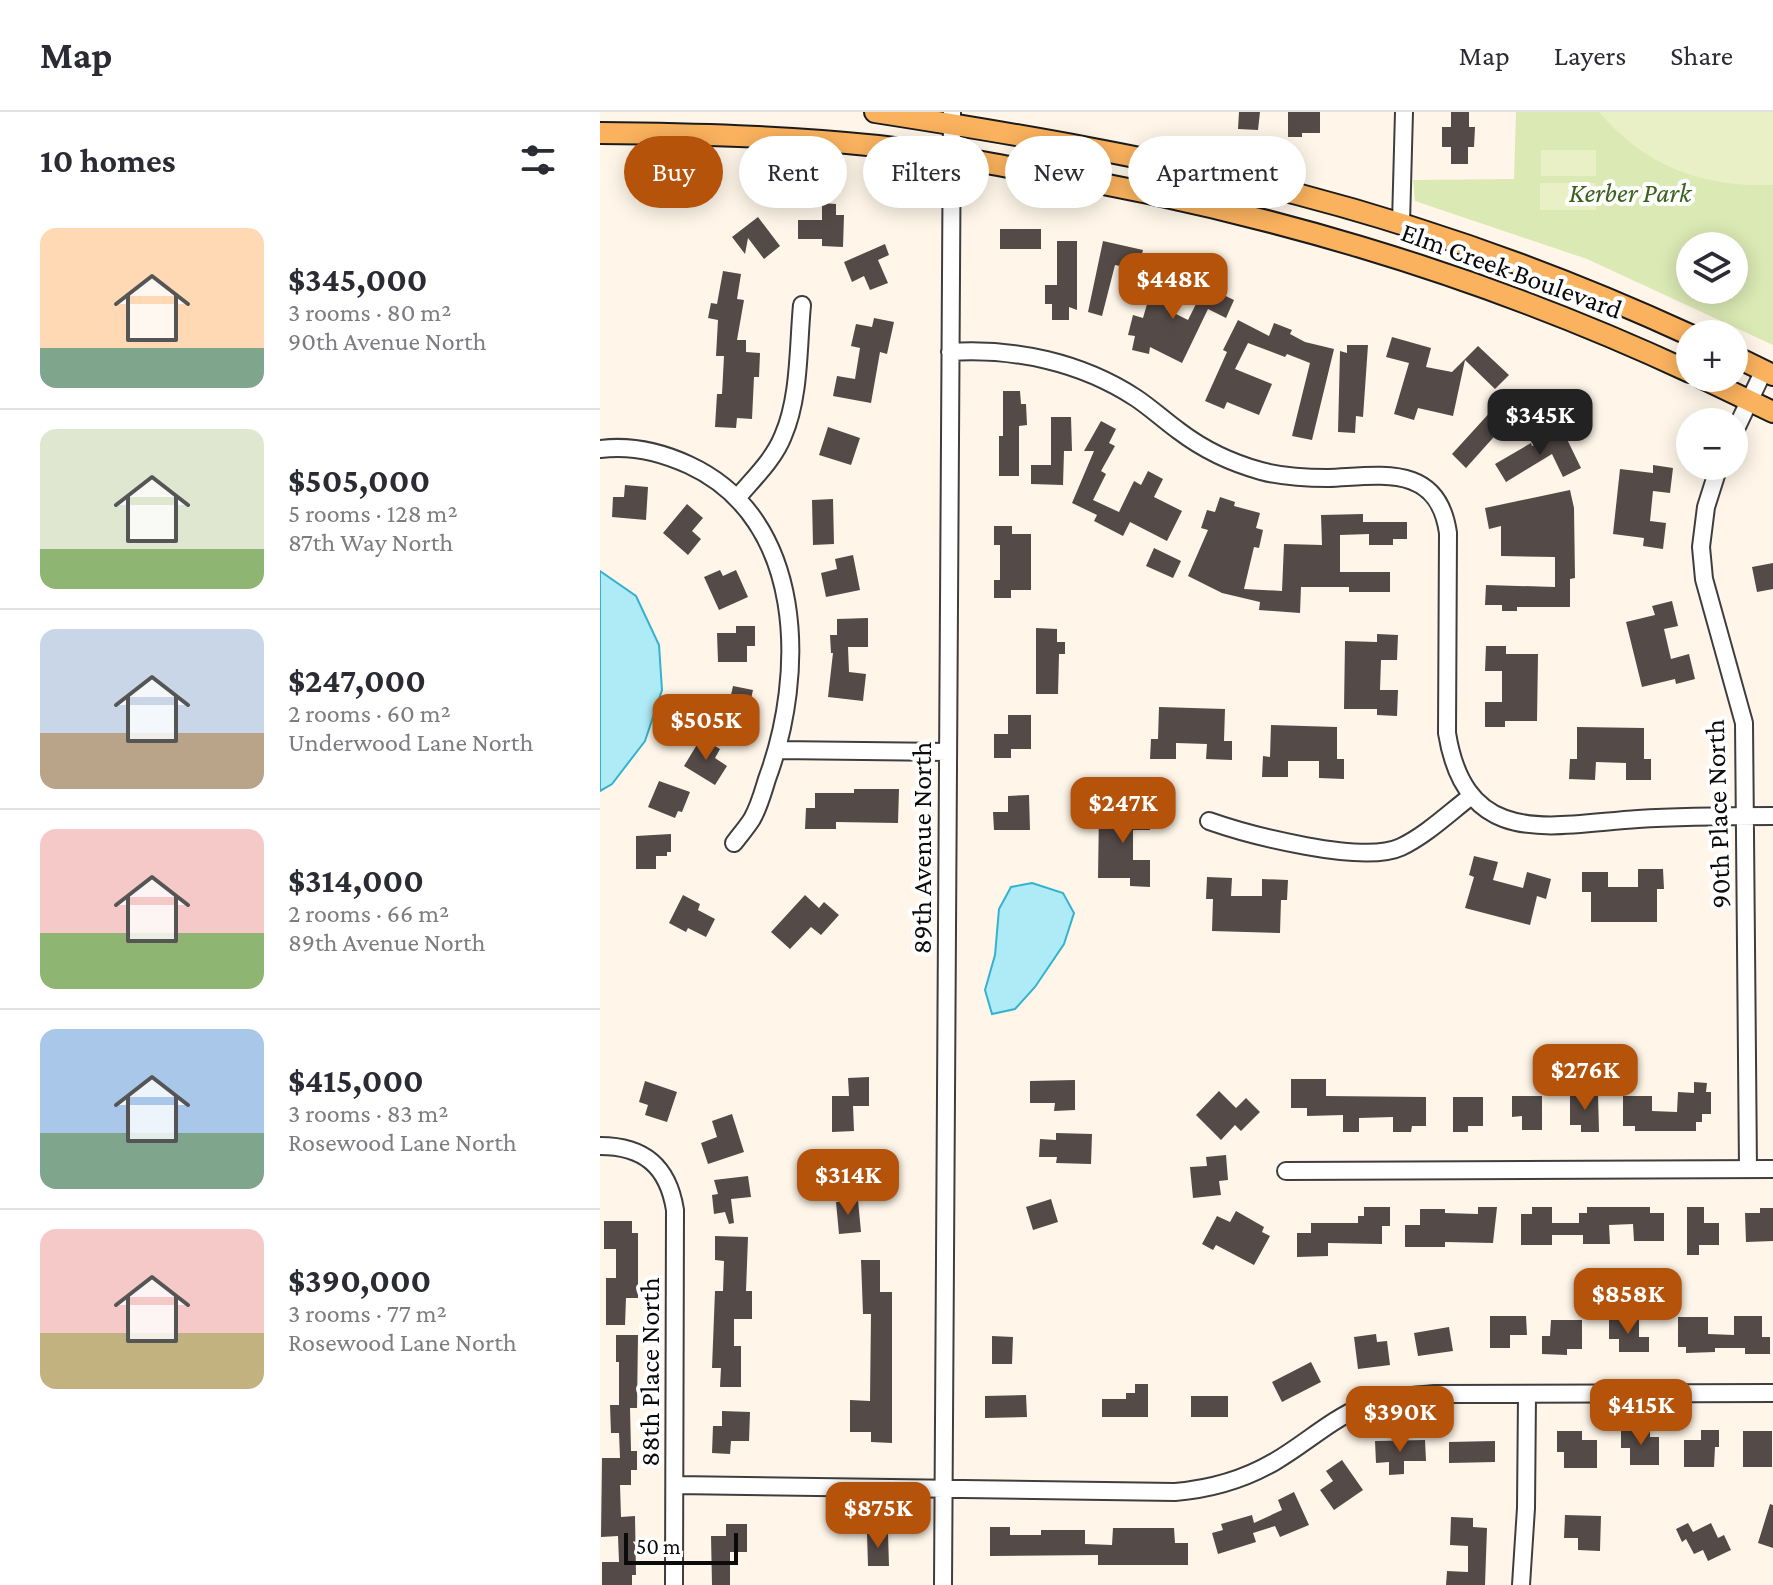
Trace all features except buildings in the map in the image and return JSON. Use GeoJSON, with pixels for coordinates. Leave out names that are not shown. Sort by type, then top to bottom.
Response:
{"type":"FeatureCollection","features":[{"type":"Feature","properties":{"kind":"main road","name":"Elm Creek Boulevard"},"geometry":{"type":"LineString","coordinates":[[875,112],[952,118],[1296,194],[1401,223],[1530,269],[1676,328]]}},
{"type":"Feature","properties":{"kind":"main road","name":"Elm Creek Boulevard"},"geometry":{"type":"LineString","coordinates":[[600,133],[676,134],[863,145]]}},
{"type":"Feature","properties":{"kind":"main road","name":"Elm Creek Boulevard"},"geometry":{"type":"LineString","coordinates":[[989,164],[1171,197],[1382,252],[1518,298],[1676,366]]}},
{"type":"Feature","properties":{"kind":"main road"},"geometry":{"type":"LineString","coordinates":[[1748,363],[1768,373]]}},
{"type":"Feature","properties":{"kind":"main road"},"geometry":{"type":"LineString","coordinates":[[1732,392],[1773,412]]}},
{"type":"Feature","properties":{"kind":"street"},"geometry":{"type":"LineString","coordinates":[[1401,223],[1404,112]]}},
{"type":"Feature","properties":{"kind":"street","name":"89th Avenue North"},"geometry":{"type":"LineString","coordinates":[[943,1585],[951,208]]}},
{"type":"Feature","properties":{"kind":"street"},"geometry":{"type":"LineString","coordinates":[[738,497],[783,439],[794,394],[802,305]]}},
{"type":"Feature","properties":{"kind":"street"},"geometry":{"type":"LineString","coordinates":[[950,352],[999,351],[1087,372],[1139,399],[1197,444],[1233,462],[1261,471],[1309,478],[1402,477],[1414,480],[1436,497],[1448,533],[1447,733],[1451,756],[1458,777],[1470,797],[1503,818],[1535,827],[1677,816],[1773,816]]}},
{"type":"Feature","properties":{"kind":"street"},"geometry":{"type":"LineString","coordinates":[[1745,408],[1768,373]]}},
{"type":"Feature","properties":{"kind":"street"},"geometry":{"type":"LineString","coordinates":[[600,449],[645,449],[677,459],[708,474],[738,497],[772,551],[785,593],[791,639],[790,682],[778,750],[753,818],[734,843]]}},
{"type":"Feature","properties":{"kind":"street","name":"90th Place North"},"geometry":{"type":"LineString","coordinates":[[1713,480],[1701,547],[1702,566],[1711,609],[1744,723],[1748,1169]]}},
{"type":"Feature","properties":{"kind":"street"},"geometry":{"type":"LineString","coordinates":[[778,750],[948,752]]}},
{"type":"Feature","properties":{"kind":"street"},"geometry":{"type":"LineString","coordinates":[[1209,821],[1253,834],[1374,854],[1398,849],[1470,797]]}},
{"type":"Feature","properties":{"kind":"street","name":"88th Place North"},"geometry":{"type":"LineString","coordinates":[[600,1146],[631,1149],[656,1165],[667,1177],[675,1210],[674,1585]]}},
{"type":"Feature","properties":{"kind":"street"},"geometry":{"type":"LineString","coordinates":[[1286,1171],[1773,1169]]}},
{"type":"Feature","properties":{"kind":"street"},"geometry":{"type":"LineString","coordinates":[[676,1485],[1193,1491],[1245,1477],[1275,1461],[1333,1420],[1365,1405],[1401,1396],[1773,1393]]}},
{"type":"Feature","properties":{"kind":"street"},"geometry":{"type":"LineString","coordinates":[[1521,1585],[1526,1508],[1527,1395]]}},
{"type":"Feature","properties":{"kind":"green space","name":"Kerber Park"},"geometry":{"type":"Polygon","coordinates":[[[1516,112],[1773,112],[1773,345],[1748,333],[1748,320],[1719,320],[1684,304],[1748,304],[1748,232],[1676,232],[1676,300],[1587,259],[1415,201],[1413,180],[1514,179],[1516,112]]]}},
{"type":"Feature","properties":{"kind":"green space"},"geometry":{"type":"Polygon","coordinates":[[[1599,112],[1773,112],[1773,185],[1722,182],[1677,170],[1636,147],[1599,112]]]}},
{"type":"Feature","properties":{"kind":"green space"},"geometry":{"type":"Polygon","coordinates":[[[1541,150],[1596,150],[1596,176],[1541,176],[1541,150]]]}},
{"type":"Feature","properties":{"kind":"green space"},"geometry":{"type":"Polygon","coordinates":[[[1540,183],[1596,183],[1596,210],[1540,210],[1540,183]]]}},
{"type":"Feature","properties":{"kind":"water"},"geometry":{"type":"Polygon","coordinates":[[[600,571],[636,596],[659,645],[662,690],[645,741],[612,784],[600,791],[600,571]]]}},
{"type":"Feature","properties":{"kind":"water"},"geometry":{"type":"Polygon","coordinates":[[[1032,883],[1063,893],[1074,913],[1064,944],[1035,987],[1015,1009],[992,1014],[985,990],[995,955],[999,909],[1011,887],[1032,883]]]}}]}
